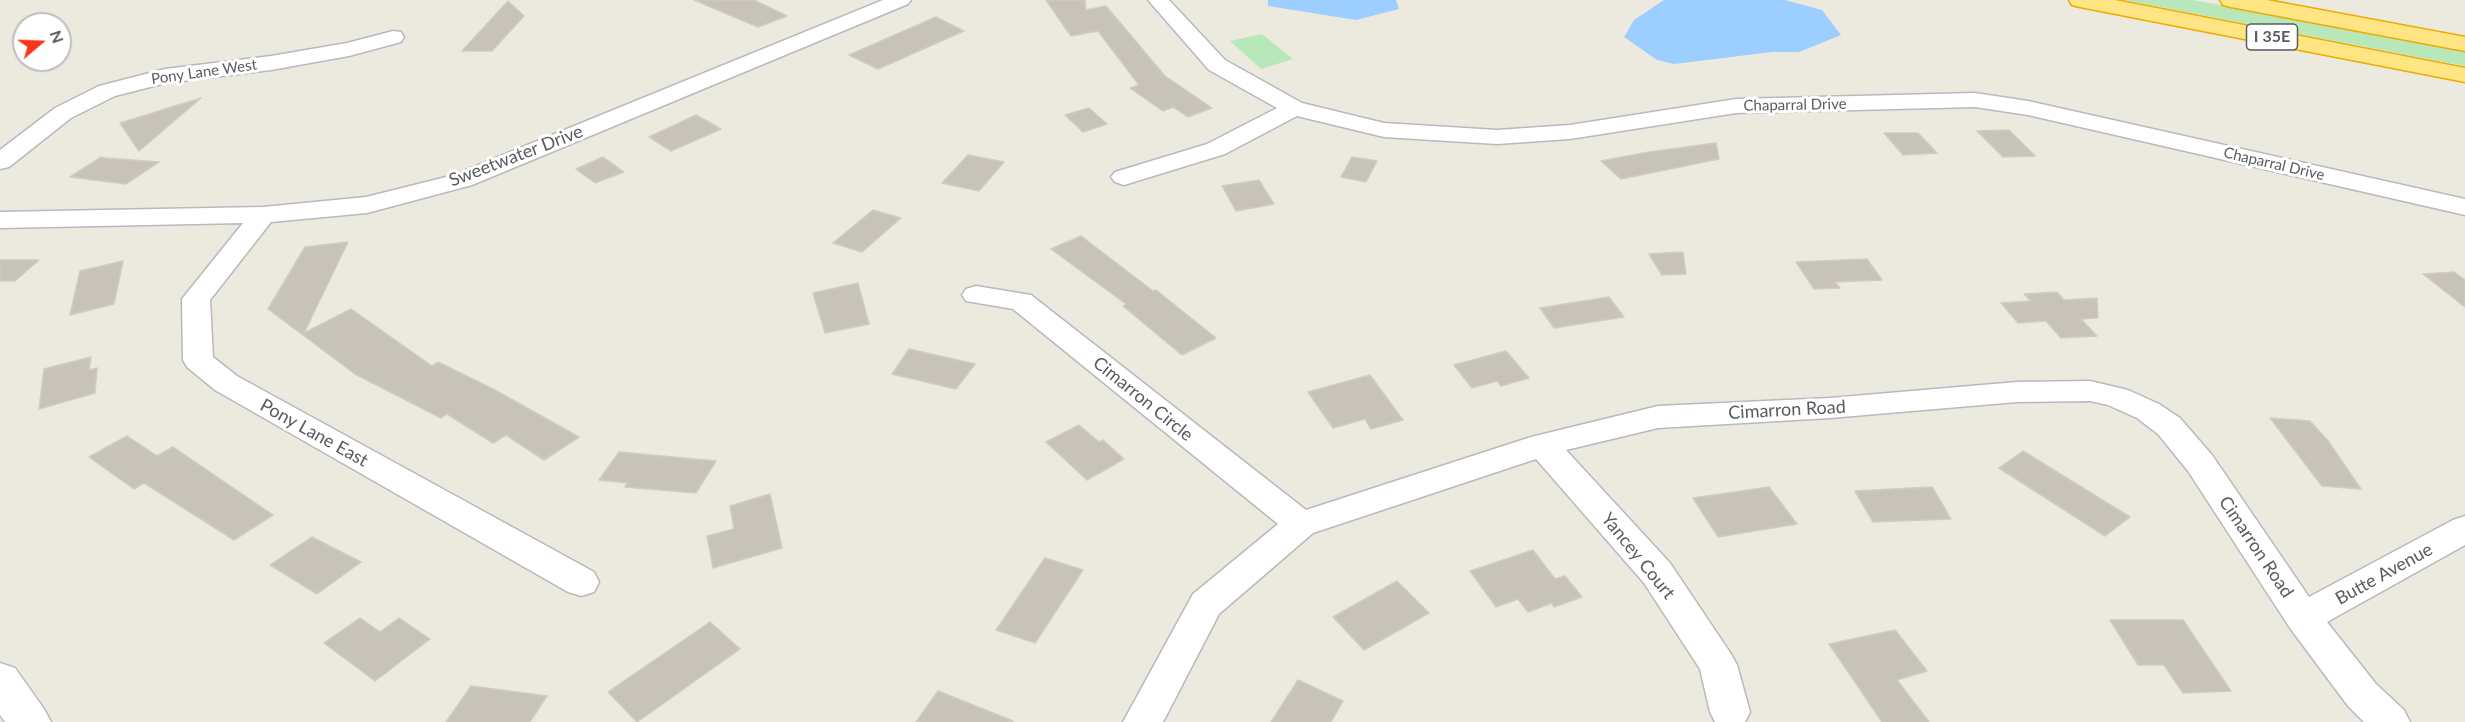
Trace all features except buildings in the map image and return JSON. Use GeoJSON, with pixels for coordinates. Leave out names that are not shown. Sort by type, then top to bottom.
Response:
{"type":"FeatureCollection","features":[{"type":"Feature","properties":{"kind":"highway","name":"I 35E"},"geometry":{"type":"LineString","coordinates":[[2080,0],[2465,75]]}},
{"type":"Feature","properties":{"kind":"highway","name":"I 35E"},"geometry":{"type":"LineString","coordinates":[[2231,0],[2465,44]]}},
{"type":"Feature","properties":{"kind":"street"},"geometry":{"type":"LineString","coordinates":[[845,0],[873,12]]}},
{"type":"Feature","properties":{"kind":"street","name":"Sweetwater Drive"},"geometry":{"type":"LineString","coordinates":[[0,220],[264,216],[367,205],[463,180],[901,0]]}},
{"type":"Feature","properties":{"kind":"street","name":"Chaparral Drive"},"geometry":{"type":"LineString","coordinates":[[1158,0],[1217,64],[1294,108],[1384,130],[1497,137],[1570,132],[1736,106],[1974,100],[2028,108],[2465,207]]}},
{"type":"Feature","properties":{"kind":"street","name":"Pony Lane West"},"geometry":{"type":"LineString","coordinates":[[0,162],[63,113],[107,91],[165,76],[271,63],[349,49],[393,38]]}},
{"type":"Feature","properties":{"kind":"street"},"geometry":{"type":"LineString","coordinates":[[1124,177],[1216,149],[1294,108]]}},
{"type":"Feature","properties":{"kind":"street"},"geometry":{"type":"LineString","coordinates":[[2430,199],[2465,225]]}},
{"type":"Feature","properties":{"kind":"street","name":"Pony Lane East"},"geometry":{"type":"LineString","coordinates":[[264,216],[196,299],[198,360],[226,383],[581,582]]}},
{"type":"Feature","properties":{"kind":"street","name":"Cimarron Circle"},"geometry":{"type":"LineString","coordinates":[[976,295],[1021,301],[1301,524]]}},
{"type":"Feature","properties":{"kind":"street","name":"Cimarron Road"},"geometry":{"type":"LineString","coordinates":[[1143,722],[1206,604],[1301,524],[1542,445],[1658,417],[1830,408],[2017,392],[2090,391],[2117,397],[2148,411],[2169,426],[2194,456],[2303,618],[2362,695],[2390,722]]}},
{"type":"Feature","properties":{"kind":"street","name":"Yancey Court"},"geometry":{"type":"LineString","coordinates":[[1542,445],[1657,573],[1719,665],[1730,712]]}},
{"type":"Feature","properties":{"kind":"street","name":"Butte Avenue"},"geometry":{"type":"LineString","coordinates":[[2303,618],[2465,529]]}},
{"type":"Feature","properties":{"kind":"street"},"geometry":{"type":"LineString","coordinates":[[0,680],[29,722]]}},
{"type":"Feature","properties":{"kind":"green space"},"geometry":{"type":"Polygon","coordinates":[[[2124,0],[2193,0],[2465,51],[2465,66],[2124,0]]]}},
{"type":"Feature","properties":{"kind":"green space"},"geometry":{"type":"Polygon","coordinates":[[[1262,34],[1293,59],[1261,69],[1230,41],[1262,34]]]}},
{"type":"Feature","properties":{"kind":"water"},"geometry":{"type":"Polygon","coordinates":[[[1268,0],[1396,0],[1399,9],[1356,20],[1268,6],[1268,0]]]}},
{"type":"Feature","properties":{"kind":"water"},"geometry":{"type":"Polygon","coordinates":[[[1664,0],[1785,0],[1822,10],[1841,35],[1799,52],[1772,52],[1674,64],[1657,60],[1624,37],[1634,20],[1664,0]]]}}]}
